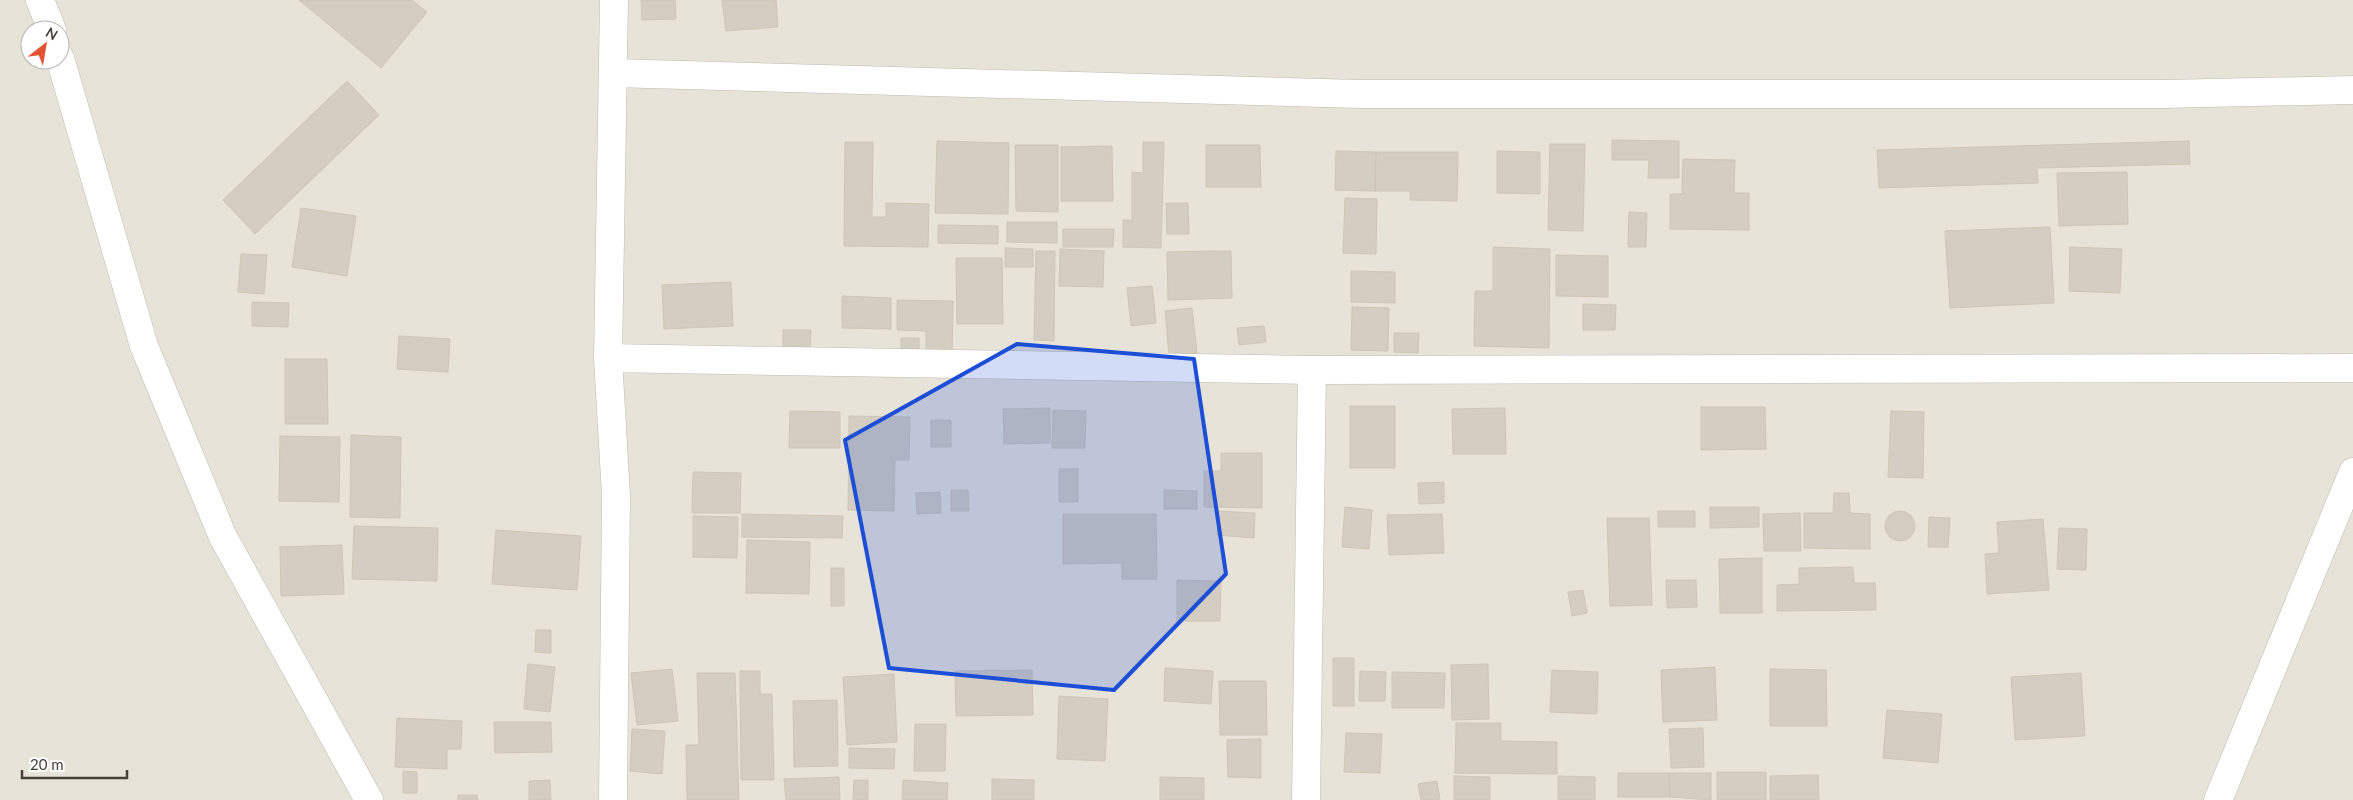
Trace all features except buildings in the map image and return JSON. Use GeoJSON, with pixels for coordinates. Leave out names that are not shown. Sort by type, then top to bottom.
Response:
{"type":"FeatureCollection","features":[{"type":"Feature","properties":{"kind":"street"},"geometry":{"type":"LineString","coordinates":[[40,0],[48,20]]}},
{"type":"Feature","properties":{"kind":"street"},"geometry":{"type":"LineString","coordinates":[[613,800],[616,496],[608,358],[614,0]]}},
{"type":"Feature","properties":{"kind":"street"},"geometry":{"type":"LineString","coordinates":[[64,70],[144,346],[223,537],[368,800]]}},
{"type":"Feature","properties":{"kind":"street"},"geometry":{"type":"LineString","coordinates":[[613,72],[1359,94],[2163,94],[2353,90]]}},
{"type":"Feature","properties":{"kind":"street"},"geometry":{"type":"LineString","coordinates":[[608,358],[1312,370],[2353,368]]}},
{"type":"Feature","properties":{"kind":"street"},"geometry":{"type":"LineString","coordinates":[[1306,800],[1312,370]]}},
{"type":"Feature","properties":{"kind":"street"},"geometry":{"type":"LineString","coordinates":[[2218,800],[2353,472]]}},
{"type":"Feature","properties":{"kind":"highlighted area"},"geometry":{"type":"Polygon","coordinates":[[[1017,344],[1194,359],[1226,574],[1114,690],[889,668],[845,440],[1017,344]]]}},
{"type":"Feature","properties":{"kind":"shaded area"},"geometry":{"type":"Polygon","coordinates":[[[0,0],[2353,0],[2353,800],[0,800],[0,0]]]}}]}
